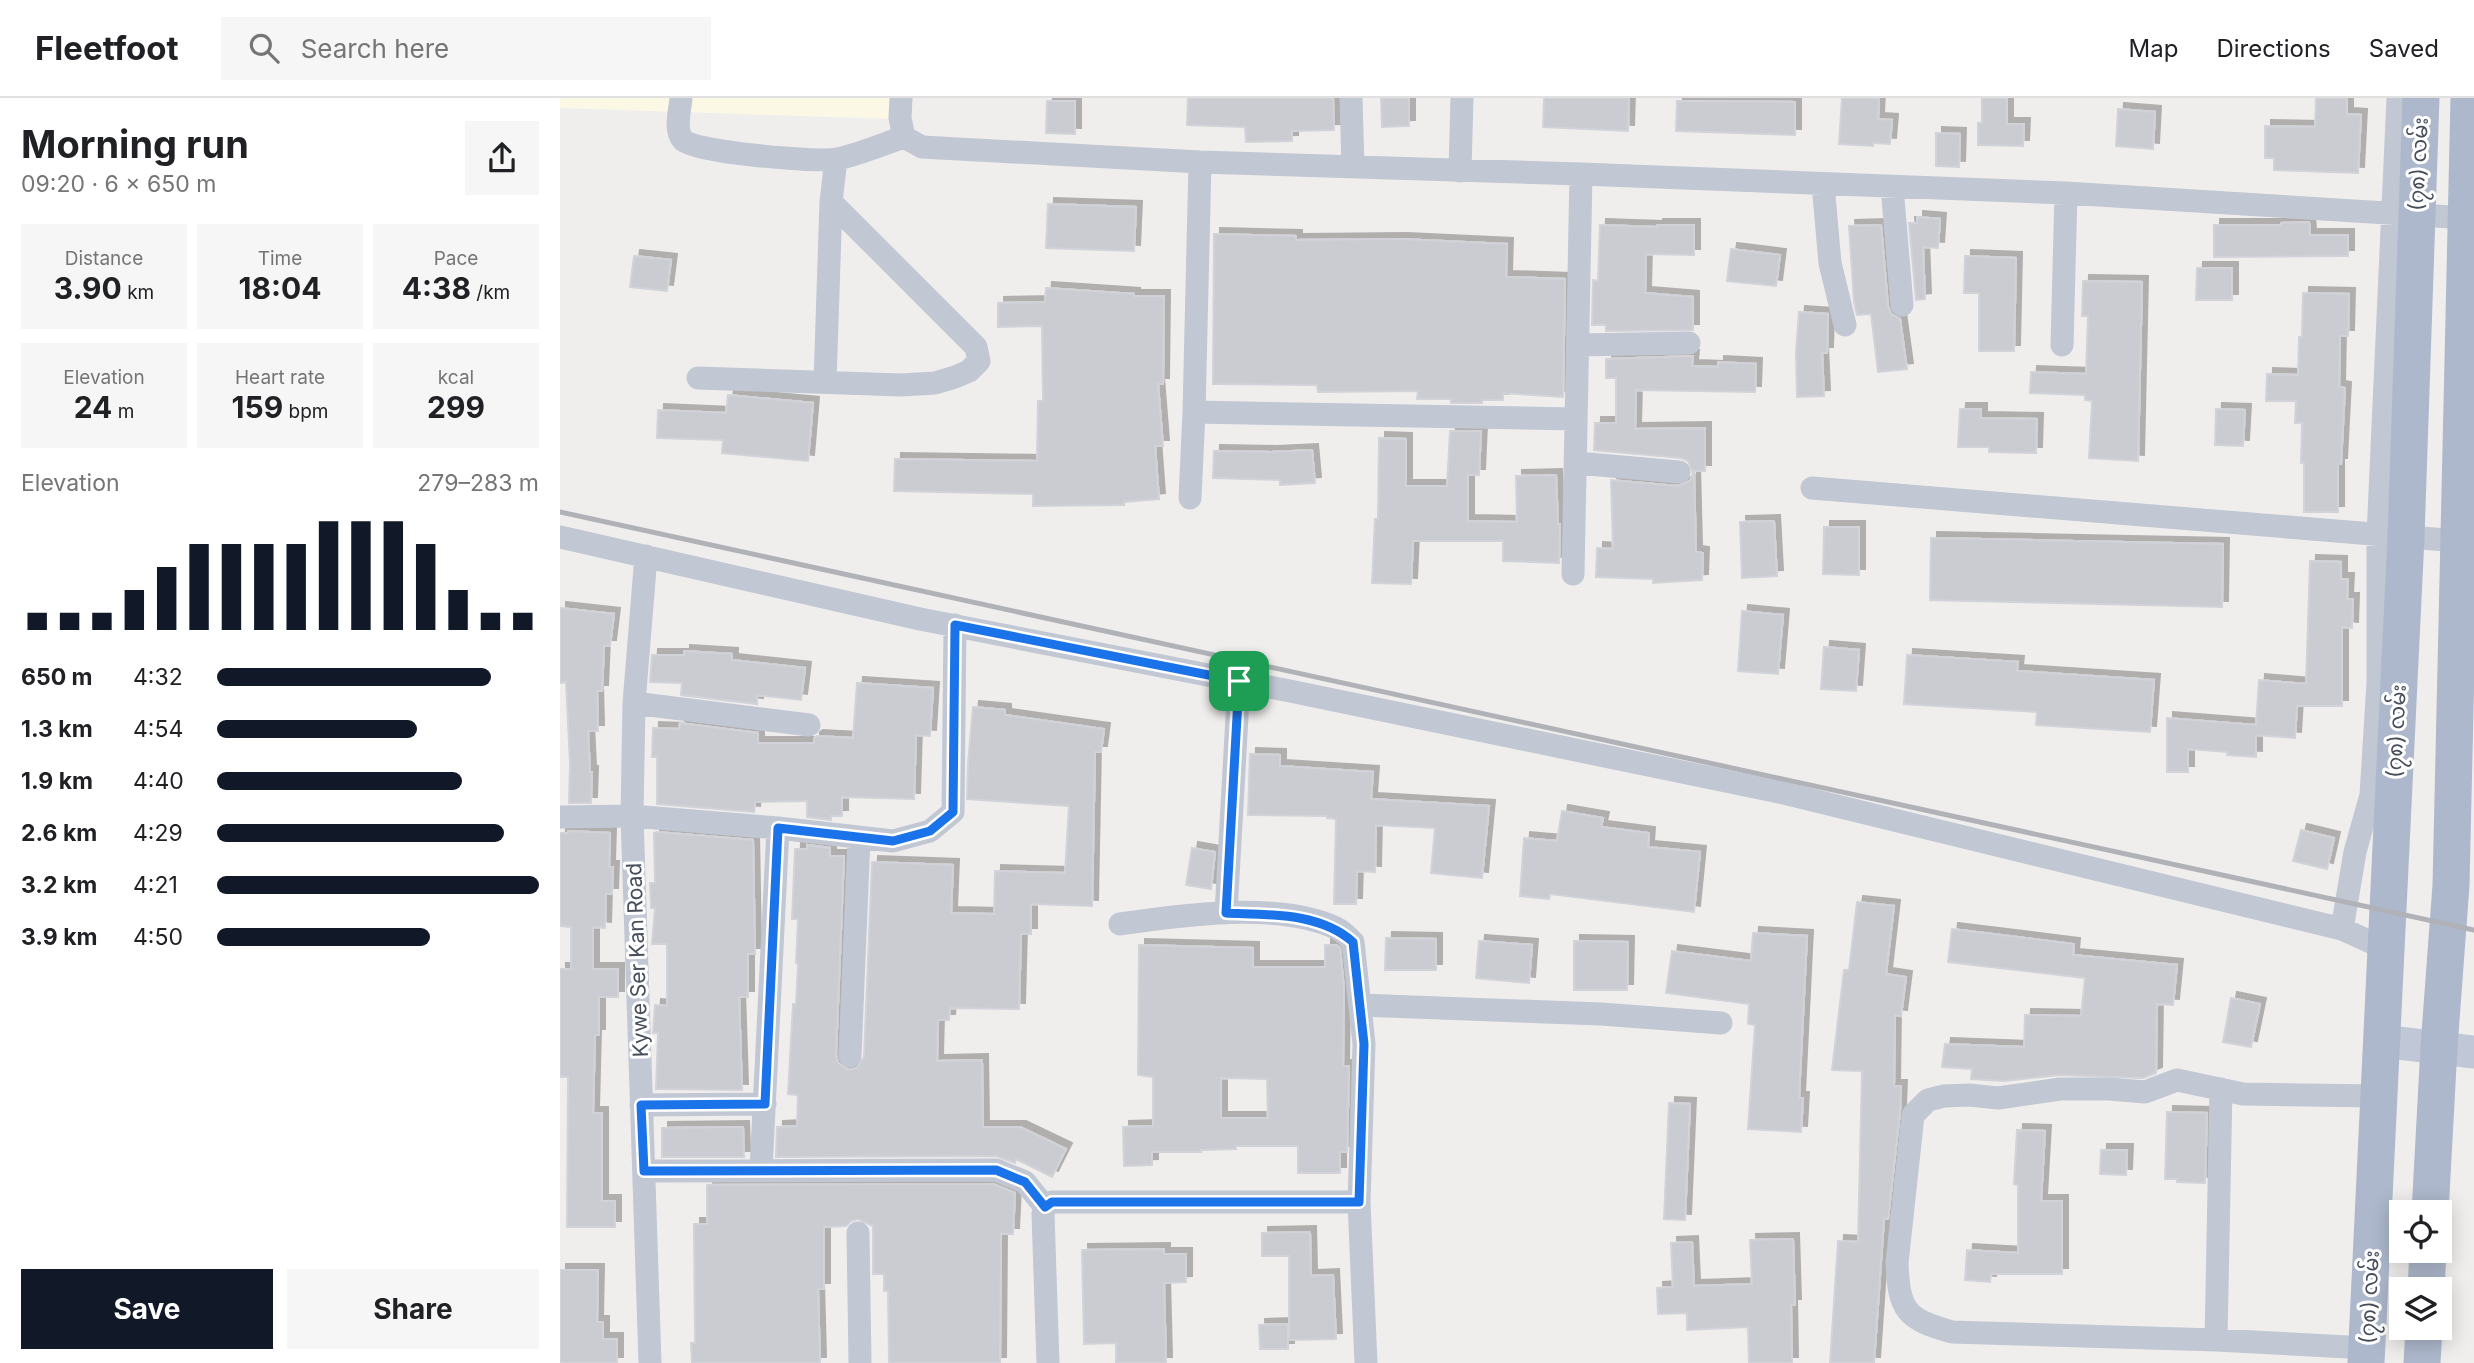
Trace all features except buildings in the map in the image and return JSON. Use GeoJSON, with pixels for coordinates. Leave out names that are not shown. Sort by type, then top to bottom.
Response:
{"type":"FeatureCollection","features":[{"type":"Feature","properties":{"kind":"main road","name":"(၇၈) လမ်း"},"geometry":{"type":"LineString","coordinates":[[2366,1356],[2386,949],[2392,536],[2405,213],[2421,98]]}},
{"type":"Feature","properties":{"kind":"main road"},"geometry":{"type":"LineString","coordinates":[[2432,1200],[2456,1049],[2463,879],[2458,541],[2469,98]]}},
{"type":"Feature","properties":{"kind":"main road"},"geometry":{"type":"LineString","coordinates":[[2382,1041],[2456,1049]]}},
{"type":"Feature","properties":{"kind":"main road"},"geometry":{"type":"LineString","coordinates":[[2422,1363],[2423,1340]]}},
{"type":"Feature","properties":{"kind":"street"},"geometry":{"type":"LineString","coordinates":[[681,98],[678,125],[680,137],[686,144],[772,157],[836,159],[905,137],[922,146],[1200,162],[2066,193],[2467,218]]}},
{"type":"Feature","properties":{"kind":"street"},"geometry":{"type":"LineString","coordinates":[[901,98],[900,118],[905,137]]}},
{"type":"Feature","properties":{"kind":"street"},"geometry":{"type":"LineString","coordinates":[[1351,98],[1353,167]]}},
{"type":"Feature","properties":{"kind":"street"},"geometry":{"type":"LineString","coordinates":[[1460,171],[1462,98]]}},
{"type":"Feature","properties":{"kind":"street"},"geometry":{"type":"LineString","coordinates":[[2398,98],[2405,213]]}},
{"type":"Feature","properties":{"kind":"street"},"geometry":{"type":"LineString","coordinates":[[825,382],[831,202],[836,159]]}},
{"type":"Feature","properties":{"kind":"street"},"geometry":{"type":"LineString","coordinates":[[1189,498],[1194,412],[1200,162]]}},
{"type":"Feature","properties":{"kind":"street"},"geometry":{"type":"LineString","coordinates":[[1573,574],[1581,174]]}},
{"type":"Feature","properties":{"kind":"street"},"geometry":{"type":"LineString","coordinates":[[1823,184],[1830,263],[1845,325]]}},
{"type":"Feature","properties":{"kind":"street"},"geometry":{"type":"LineString","coordinates":[[1892,187],[1902,305]]}},
{"type":"Feature","properties":{"kind":"street"},"geometry":{"type":"LineString","coordinates":[[2062,345],[2066,193]]}},
{"type":"Feature","properties":{"kind":"street"},"geometry":{"type":"LineString","coordinates":[[698,378],[901,385],[935,383],[962,374],[979,361],[976,347],[831,202]]}},
{"type":"Feature","properties":{"kind":"street"},"geometry":{"type":"LineString","coordinates":[[1577,345],[1689,343]]}},
{"type":"Feature","properties":{"kind":"street"},"geometry":{"type":"LineString","coordinates":[[1194,412],[1576,419]]}},
{"type":"Feature","properties":{"kind":"street"},"geometry":{"type":"LineString","coordinates":[[1577,463],[1679,472]]}},
{"type":"Feature","properties":{"kind":"street"},"geometry":{"type":"LineString","coordinates":[[1812,488],[2458,541]]}},
{"type":"Feature","properties":{"kind":"street"},"geometry":{"type":"LineString","coordinates":[[2342,929],[2356,852],[2371,795],[2378,682],[2392,536]]}},
{"type":"Feature","properties":{"kind":"street"},"geometry":{"type":"LineString","coordinates":[[560,537],[955,625],[1779,792],[2342,929],[2386,949]]}},
{"type":"Feature","properties":{"kind":"street","name":"Kywe Ser Kan Road"},"geometry":{"type":"LineString","coordinates":[[646,556],[634,703],[632,816],[650,1363]]}},
{"type":"Feature","properties":{"kind":"street"},"geometry":{"type":"LineString","coordinates":[[560,817],[632,816],[893,841],[930,831],[953,812],[955,625]]}},
{"type":"Feature","properties":{"kind":"street"},"geometry":{"type":"LineString","coordinates":[[1226,913],[1239,681]]}},
{"type":"Feature","properties":{"kind":"street"},"geometry":{"type":"LineString","coordinates":[[634,703],[809,725]]}},
{"type":"Feature","properties":{"kind":"street"},"geometry":{"type":"LineString","coordinates":[[761,1170],[778,828]]}},
{"type":"Feature","properties":{"kind":"street"},"geometry":{"type":"LineString","coordinates":[[850,1056],[859,838]]}},
{"type":"Feature","properties":{"kind":"street"},"geometry":{"type":"LineString","coordinates":[[1120,924],[1170,916],[1226,913],[1280,915],[1339,929],[1353,942],[1364,1044],[1359,1202],[1366,1363]]}},
{"type":"Feature","properties":{"kind":"street"},"geometry":{"type":"LineString","coordinates":[[1360,1005],[1601,1014],[1721,1023]]}},
{"type":"Feature","properties":{"kind":"street"},"geometry":{"type":"LineString","coordinates":[[2366,1356],[2216,1339],[1952,1332],[1925,1325],[1908,1314],[1898,1288],[1897,1263],[1913,1115],[1928,1100],[1969,1095],[1998,1098],[2060,1088],[2109,1088],[2145,1092],[2177,1080],[2243,1094],[2379,1096]]}},
{"type":"Feature","properties":{"kind":"street"},"geometry":{"type":"LineString","coordinates":[[2216,1339],[2221,1088]]}},
{"type":"Feature","properties":{"kind":"street"},"geometry":{"type":"LineString","coordinates":[[641,1105],[765,1104]]}},
{"type":"Feature","properties":{"kind":"street"},"geometry":{"type":"LineString","coordinates":[[644,1171],[996,1170],[1025,1182],[1045,1207]]}},
{"type":"Feature","properties":{"kind":"street"},"geometry":{"type":"LineString","coordinates":[[1048,1363],[1043,1214],[1045,1207],[1052,1202],[1359,1202]]}},
{"type":"Feature","properties":{"kind":"street"},"geometry":{"type":"LineString","coordinates":[[858,1233],[860,1363]]}},
{"type":"Feature","properties":{"kind":"shaded area"},"geometry":{"type":"Polygon","coordinates":[[[560,98],[896,98],[894,119],[560,108],[560,98]]]}},
{"type":"Feature","properties":{"kind":"railway"},"geometry":{"type":"LineString","coordinates":[[560,512],[2474,930]]}},
{"type":"Feature","properties":{"kind":"route"},"geometry":{"type":"LineString","coordinates":[[955,625],[1239,681],[1226,913],[1280,915],[1314,921],[1339,929],[1353,942],[1364,1044],[1359,1202],[1052,1202],[1045,1207],[1025,1182],[996,1170],[644,1171],[641,1105],[765,1104],[778,828],[893,841],[930,831],[953,812],[955,625]]}}]}
